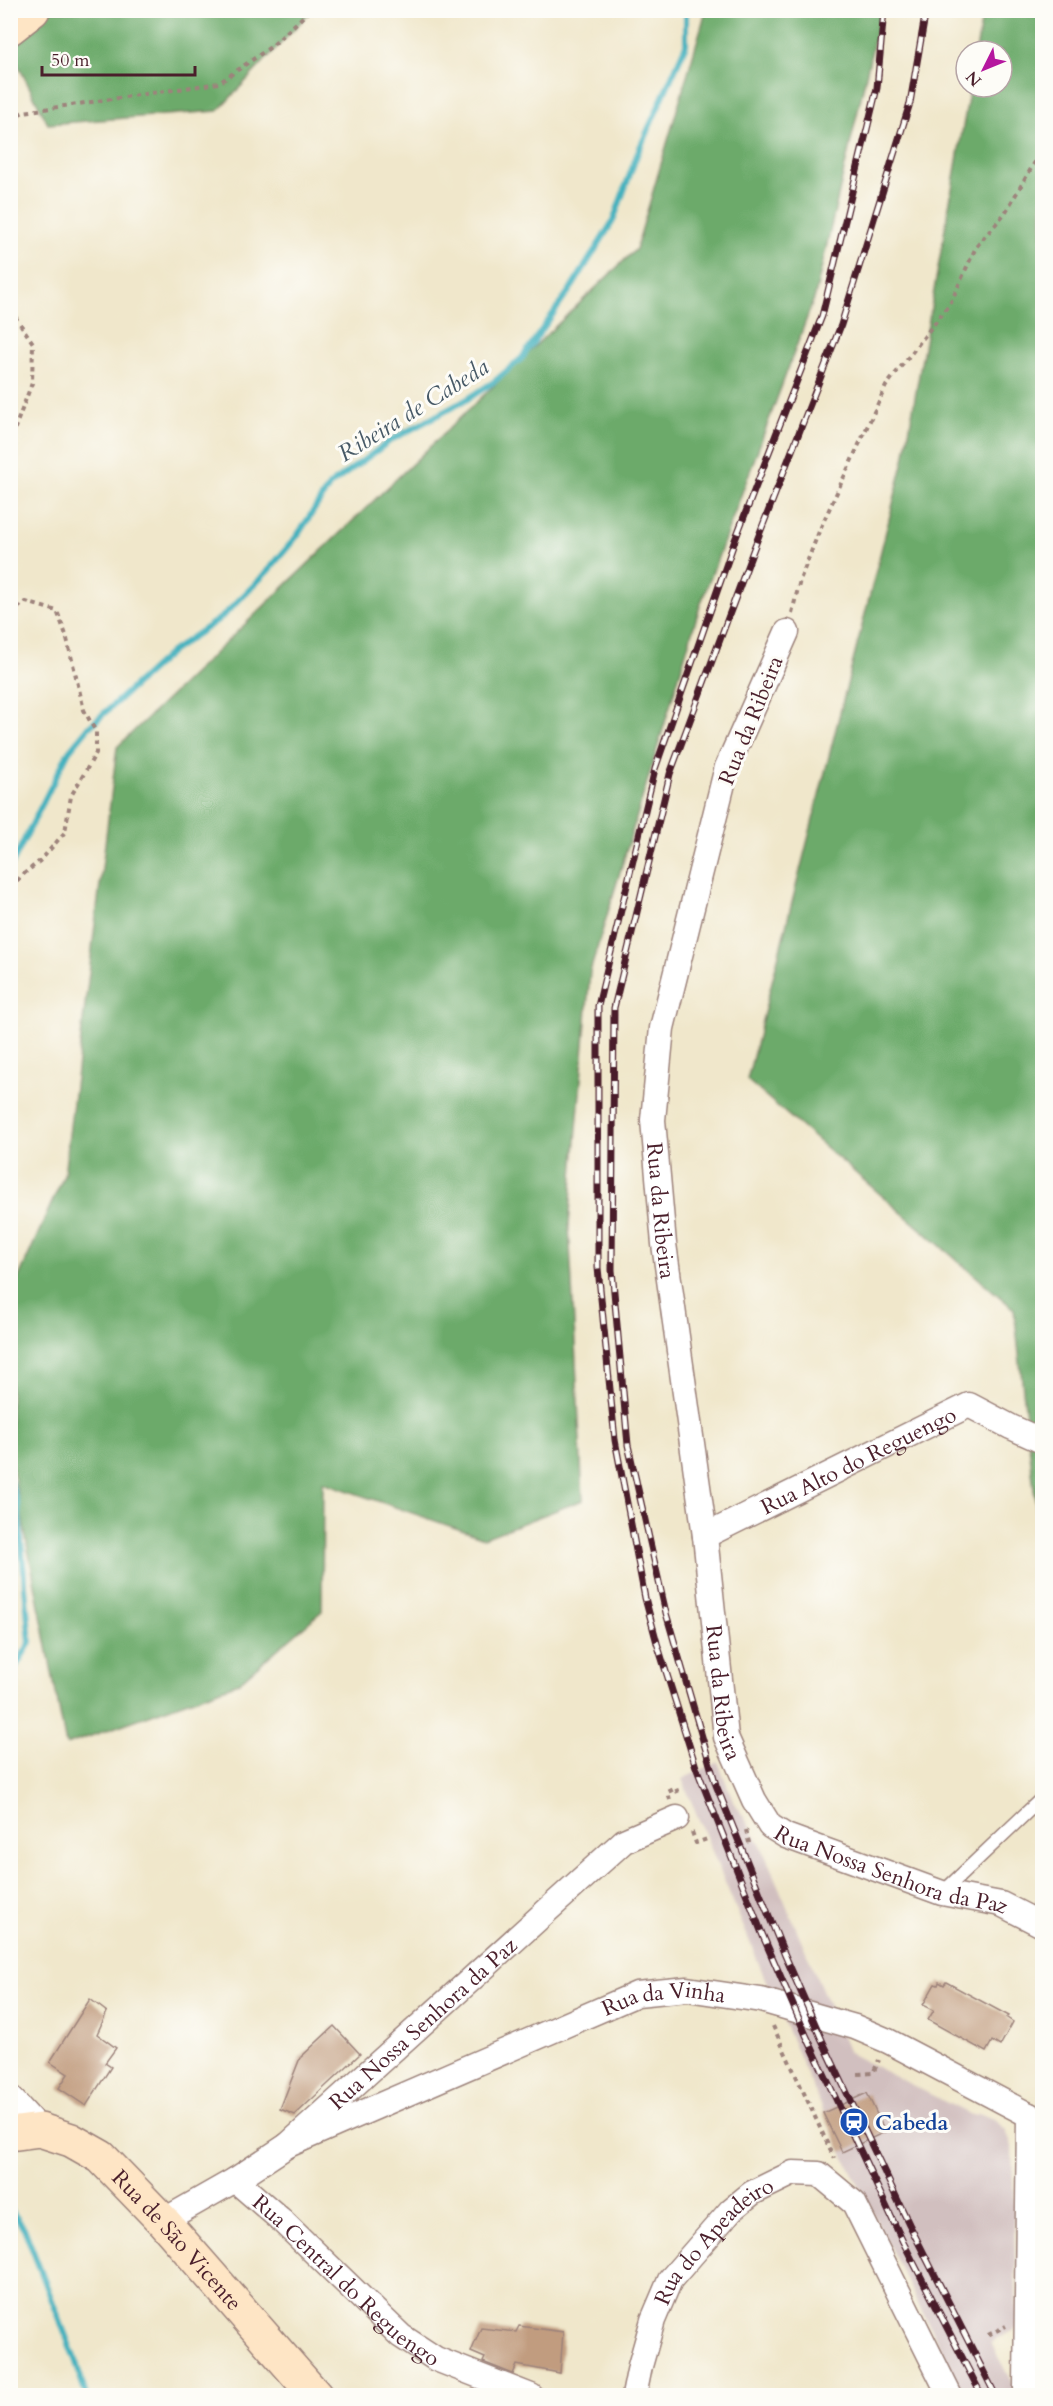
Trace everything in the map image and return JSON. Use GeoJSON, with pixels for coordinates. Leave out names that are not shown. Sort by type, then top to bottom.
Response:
{"type":"FeatureCollection","features":[{"type":"Feature","properties":{"kind":"main road"},"geometry":{"type":"LineString","coordinates":[[10,28],[33,10]]}},
{"type":"Feature","properties":{"kind":"main road","name":"Rua de São Vicente"},"geometry":{"type":"LineString","coordinates":[[25,2132],[71,2140],[100,2157],[163,2221],[316,2396]]}},
{"type":"Feature","properties":{"kind":"street","name":"Rua da Ribeira"},"geometry":{"type":"LineString","coordinates":[[754,1800],[726,1737],[705,1536],[664,1244],[653,1120],[662,1028],[727,767],[787,632]]}},
{"type":"Feature","properties":{"kind":"street","name":"Rua Alto do Reguengo"},"geometry":{"type":"LineString","coordinates":[[705,1536],[969,1405],[1042,1441]]}},
{"type":"Feature","properties":{"kind":"street","name":"Rua Nossa Senhora da Paz"},"geometry":{"type":"LineString","coordinates":[[754,1800],[770,1826],[786,1836],[942,1893],[1001,1904],[1042,1925]]}},
{"type":"Feature","properties":{"kind":"street","name":"Rua Nossa Senhora da Paz"},"geometry":{"type":"LineString","coordinates":[[163,2221],[235,2180],[288,2145],[624,1841],[677,1818]]}},
{"type":"Feature","properties":{"kind":"street","name":"Rua da Vinha"},"geometry":{"type":"LineString","coordinates":[[288,2145],[637,1994],[687,1989],[761,2000],[855,2027],[888,2041],[1036,2119]]}},
{"type":"Feature","properties":{"kind":"street"},"geometry":{"type":"LineString","coordinates":[[10,2097],[25,2132]]}},
{"type":"Feature","properties":{"kind":"street"},"geometry":{"type":"LineString","coordinates":[[1026,2388],[1036,2119]]}},
{"type":"Feature","properties":{"kind":"street","name":"Rua do Apeadeiro"},"geometry":{"type":"LineString","coordinates":[[634,2396],[653,2320],[670,2280],[731,2210],[752,2193],[793,2173],[819,2174],[854,2203],[950,2396]]}},
{"type":"Feature","properties":{"kind":"street","name":"Rua Central do Reguengo"},"geometry":{"type":"LineString","coordinates":[[235,2180],[279,2218],[401,2336],[436,2359],[531,2396]]}},
{"type":"Feature","properties":{"kind":"lane"},"geometry":{"type":"LineString","coordinates":[[942,1893],[1042,1798]]}},
{"type":"Feature","properties":{"kind":"path"},"geometry":{"type":"LineString","coordinates":[[10,118],[24,112],[219,83],[272,46],[310,10]]}},
{"type":"Feature","properties":{"kind":"path"},"geometry":{"type":"LineString","coordinates":[[787,632],[800,580],[820,529],[886,386],[951,302],[976,247],[1005,213],[1042,150]]}},
{"type":"Feature","properties":{"kind":"path"},"geometry":{"type":"LineString","coordinates":[[10,309],[33,344],[32,383],[10,441]]}},
{"type":"Feature","properties":{"kind":"path"},"geometry":{"type":"LineString","coordinates":[[10,613],[26,602],[57,611],[66,635],[87,716],[96,732],[96,753],[71,796],[65,832],[41,860],[20,878],[10,892]]}},
{"type":"Feature","properties":{"kind":"path"},"geometry":{"type":"LineString","coordinates":[[761,2000],[835,2160]]}},
{"type":"Feature","properties":{"kind":"shaded area"},"geometry":{"type":"Polygon","coordinates":[[[718,1762],[733,1800],[760,1843],[849,2053],[971,2115],[981,2114],[994,2119],[1006,2130],[1012,2146],[1017,2328],[991,2343],[1018,2395],[964,2395],[842,2152],[776,2005],[682,1779],[718,1762]]]}},
{"type":"Feature","properties":{"kind":"green space"},"geometry":{"type":"Polygon","coordinates":[[[11,11],[311,11],[218,111],[48,124],[11,51],[11,11]]]}},
{"type":"Feature","properties":{"kind":"green space"},"geometry":{"type":"Polygon","coordinates":[[[706,11],[881,11],[815,296],[700,606],[590,972],[569,1225],[583,1500],[484,1538],[323,1482],[322,1611],[238,1683],[66,1745],[11,1461],[10,1297],[64,1175],[117,747],[636,249],[706,11]]]}},
{"type":"Feature","properties":{"kind":"green space"},"geometry":{"type":"Polygon","coordinates":[[[983,11],[1042,11],[1042,1561],[1014,1309],[747,1080],[904,460],[968,99],[1014,99],[1014,39],[978,39],[983,11]]]}},
{"type":"Feature","properties":{"kind":"building"},"geometry":{"type":"Polygon","coordinates":[[[939,1982],[944,1985],[946,1982],[1009,2016],[1007,2018],[1013,2022],[1000,2046],[992,2041],[986,2052],[928,2020],[934,2010],[923,2005],[935,1984],[938,1985],[939,1982]]]}},
{"type":"Feature","properties":{"kind":"building"},"geometry":{"type":"Polygon","coordinates":[[[90,1999],[107,2012],[97,2034],[116,2048],[105,2063],[111,2067],[86,2106],[59,2088],[68,2074],[50,2062],[90,1999]]]}},
{"type":"Feature","properties":{"kind":"building"},"geometry":{"type":"Polygon","coordinates":[[[334,2026],[360,2054],[295,2115],[280,2109],[300,2058],[334,2026]]]}},
{"type":"Feature","properties":{"kind":"building"},"geometry":{"type":"Polygon","coordinates":[[[867,2093],[885,2132],[842,2152],[823,2113],[867,2093]]]}},
{"type":"Feature","properties":{"kind":"building"},"geometry":{"type":"Polygon","coordinates":[[[519,2326],[563,2332],[560,2373],[517,2365],[513,2374],[483,2362],[485,2358],[471,2352],[481,2328],[516,2332],[519,2326]]]}},
{"type":"Feature","properties":{"kind":"waterway","name":"Ribeira de Cabeda"},"geometry":{"type":"LineString","coordinates":[[10,868],[69,751],[88,728],[171,652],[222,617],[267,572],[297,536],[330,485],[391,440],[466,400],[495,381],[522,358],[574,284],[613,221],[638,152],[686,45],[686,10]]}},
{"type":"Feature","properties":{"kind":"waterway","name":"Ribeira de Cabeda"},"geometry":{"type":"LineString","coordinates":[[10,1481],[18,1506],[30,1643],[10,1676]]}},
{"type":"Feature","properties":{"kind":"waterway","name":"Ribeira de Cabeda"},"geometry":{"type":"LineString","coordinates":[[10,2209],[24,2228],[76,2362],[86,2396]]}},
{"type":"Feature","properties":{"kind":"railway"},"geometry":{"type":"LineString","coordinates":[[884,10],[877,88],[822,316],[735,540],[655,769],[598,1006],[598,1268],[615,1440],[645,1598],[696,1767],[763,1936],[806,2035],[903,2242],[982,2396]]}},
{"type":"Feature","properties":{"kind":"railway"},"geometry":{"type":"LineString","coordinates":[[926,10],[910,103],[841,325],[754,548],[670,774],[614,1008],[612,1270],[628,1445],[666,1613],[716,1785],[822,2040],[909,2224],[996,2396]]}},
{"type":"Feature","properties":{"kind":"place","name":"Cabeda"},"geometry":{"type":"Point","coordinates":[854,2122]}}]}
